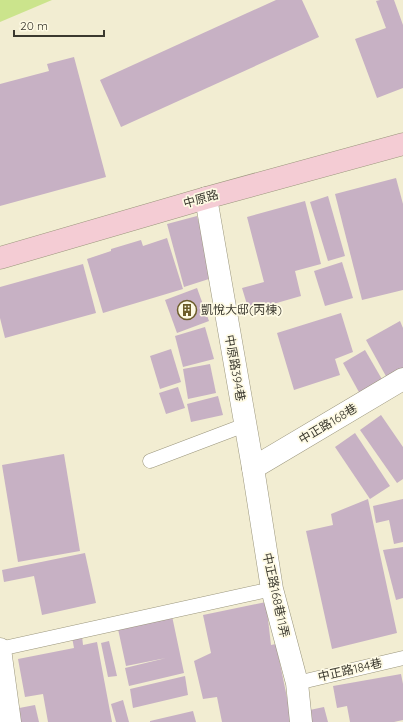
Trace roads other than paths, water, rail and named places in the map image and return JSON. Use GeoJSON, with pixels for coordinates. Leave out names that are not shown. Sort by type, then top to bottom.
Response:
{"type":"FeatureCollection","features":[{"type":"Feature","properties":{"kind":"street","name":"中原路"},"geometry":{"type":"LineString","coordinates":[[0,258],[206,198],[403,144]]}},
{"type":"Feature","properties":{"kind":"street","name":"中原路394巷"},"geometry":{"type":"LineString","coordinates":[[206,198],[253,468]]}},
{"type":"Feature","properties":{"kind":"street","name":"中正路168巷"},"geometry":{"type":"LineString","coordinates":[[253,468],[403,379]]}},
{"type":"Feature","properties":{"kind":"street","name":"中正路168巷11弄"},"geometry":{"type":"LineString","coordinates":[[253,468],[272,589],[297,683],[301,722]]}},
{"type":"Feature","properties":{"kind":"street"},"geometry":{"type":"LineString","coordinates":[[0,649],[10,722]]}},
{"type":"Feature","properties":{"kind":"lane"},"geometry":{"type":"LineString","coordinates":[[150,461],[245,425]]}},
{"type":"Feature","properties":{"kind":"lane"},"geometry":{"type":"LineString","coordinates":[[0,649],[272,589]]}},
{"type":"Feature","properties":{"kind":"lane","name":"中正路184巷"},"geometry":{"type":"LineString","coordinates":[[297,683],[403,658]]}},
{"type":"Feature","properties":{"kind":"place","name":"凱悅大邸(丙棟)"},"geometry":{"type":"Point","coordinates":[187,310]}}]}
